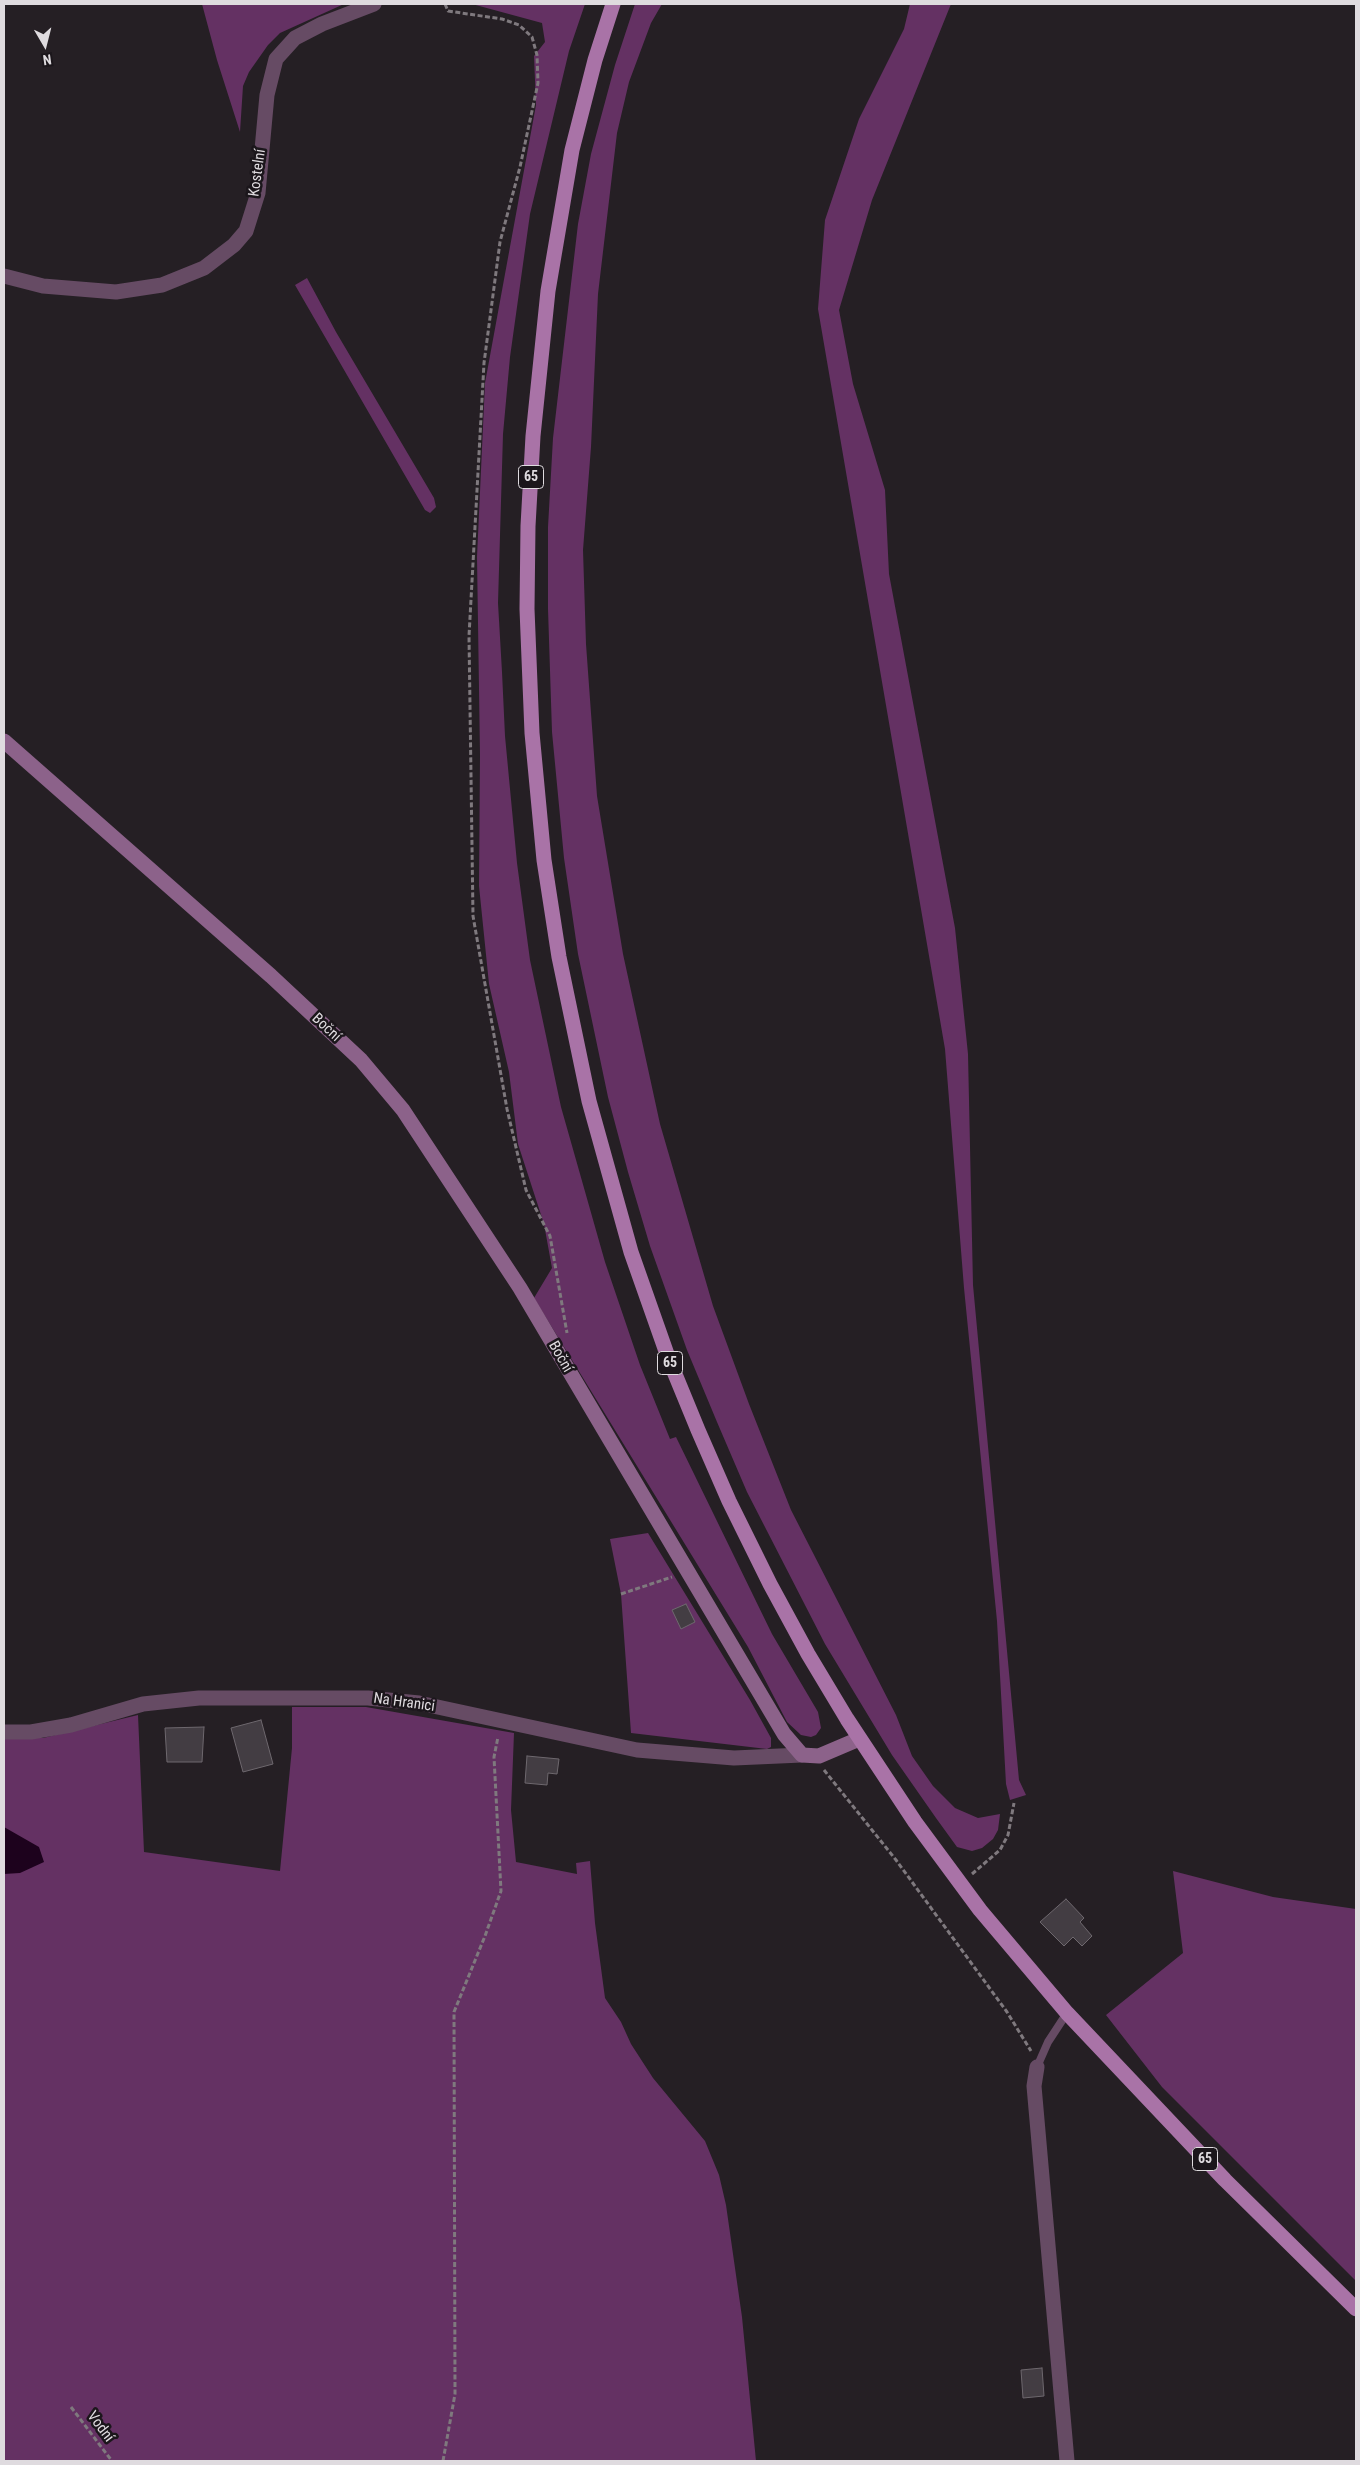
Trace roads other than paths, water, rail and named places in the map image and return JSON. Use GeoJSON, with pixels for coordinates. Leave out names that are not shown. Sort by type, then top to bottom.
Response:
{"type":"FeatureCollection","features":[{"type":"Feature","properties":{"kind":"main road","name":"65"},"geometry":{"type":"LineString","coordinates":[[613,4],[595,60],[572,150],[558,221],[548,291],[533,436],[528,526],[527,609],[532,733],[546,870],[558,957],[589,1101],[631,1252],[668,1357],[729,1501],[770,1584],[808,1654],[859,1739],[915,1822],[961,1885],[1067,2013],[1218,2173],[1356,2309]]}},
{"type":"Feature","properties":{"kind":"street","name":"Kostelní"},"geometry":{"type":"LineString","coordinates":[[4,276],[43,286],[116,292],[162,284],[204,268],[234,245],[246,231],[258,193],[267,95],[276,59],[295,38],[322,24],[374,4]]}},
{"type":"Feature","properties":{"kind":"street","name":"Boční"},"geometry":{"type":"LineString","coordinates":[[4,741],[271,976],[361,1060],[403,1110],[520,1288],[784,1734],[802,1755]]}},
{"type":"Feature","properties":{"kind":"street","name":"Na Hranici"},"geometry":{"type":"LineString","coordinates":[[4,1732],[31,1732],[55,1728],[143,1704],[199,1698],[368,1698],[419,1703],[636,1750],[734,1758],[802,1755]]}},
{"type":"Feature","properties":{"kind":"street"},"geometry":{"type":"LineString","coordinates":[[802,1755],[818,1756],[859,1739]]}},
{"type":"Feature","properties":{"kind":"street"},"geometry":{"type":"LineString","coordinates":[[1037,2067],[1034,2086],[1067,2461]]}},
{"type":"Feature","properties":{"kind":"lane"},"geometry":{"type":"LineString","coordinates":[[1037,2067],[1048,2042],[1067,2013]]}}]}
